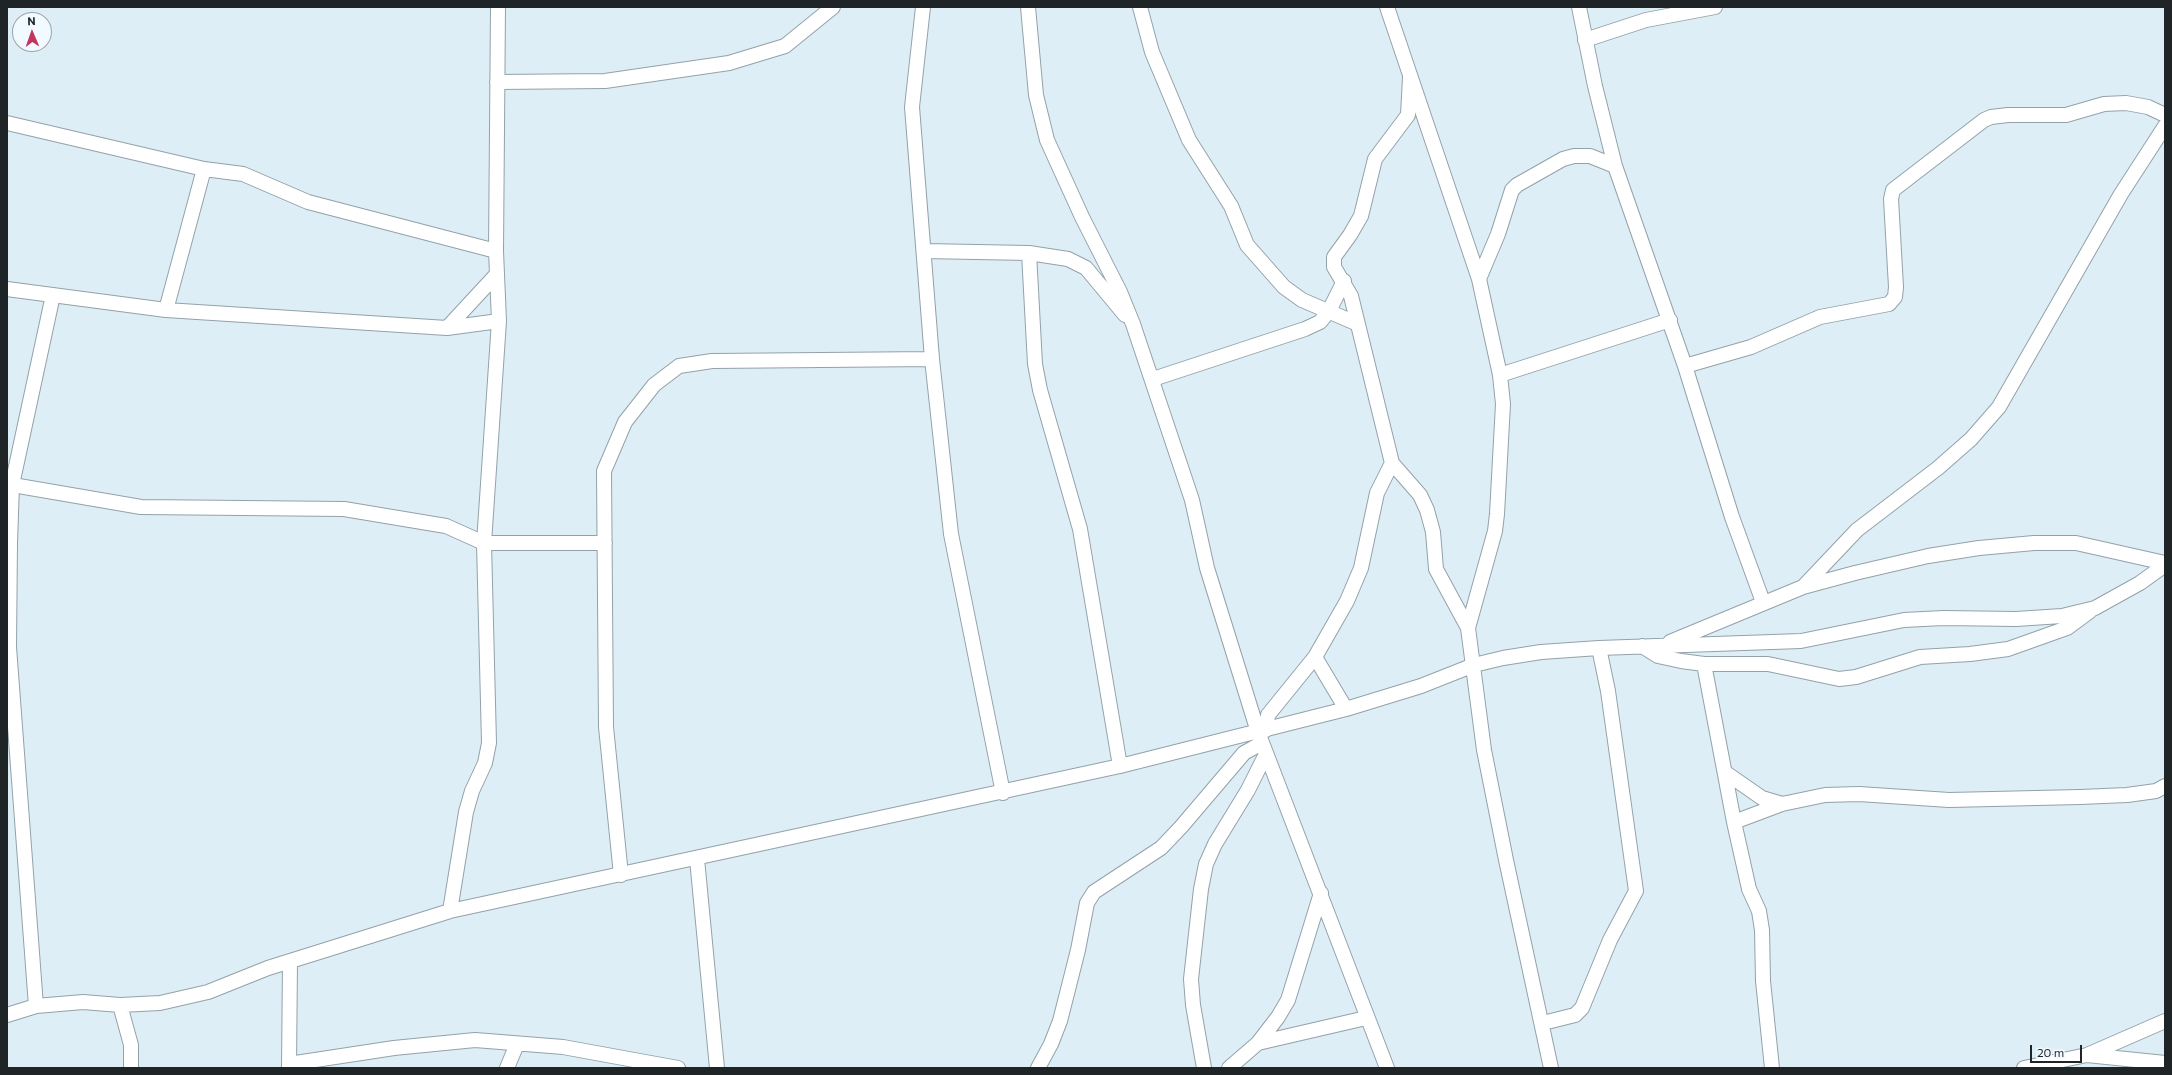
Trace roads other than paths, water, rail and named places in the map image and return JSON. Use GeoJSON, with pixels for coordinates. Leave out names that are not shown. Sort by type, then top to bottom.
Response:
{"type":"FeatureCollection","features":[{"type":"Feature","properties":{"kind":"street"},"geometry":{"type":"LineString","coordinates":[[450,912],[466,812],[472,790],[485,763],[489,743],[484,543],[499,321],[496,251],[498,7]]}},
{"type":"Feature","properties":{"kind":"street"},"geometry":{"type":"LineString","coordinates":[[497,82],[605,81],[729,63],[786,46],[833,7]]}},
{"type":"Feature","properties":{"kind":"street"},"geometry":{"type":"LineString","coordinates":[[923,7],[912,107],[932,359],[951,534],[1003,792]]}},
{"type":"Feature","properties":{"kind":"street"},"geometry":{"type":"LineString","coordinates":[[1028,7],[1036,95],[1047,140],[1082,217],[1120,292],[1133,324],[1153,379],[1192,500],[1207,568],[1263,739],[1366,1018],[1387,1068]]}},
{"type":"Feature","properties":{"kind":"street"},"geometry":{"type":"LineString","coordinates":[[1140,7],[1152,52],[1189,140],[1231,206],[1247,246],[1284,287],[1302,300],[1358,324]]}},
{"type":"Feature","properties":{"kind":"street"},"geometry":{"type":"LineString","coordinates":[[1387,7],[1479,279],[1500,375],[1503,404],[1495,531],[1468,628]]}},
{"type":"Feature","properties":{"kind":"street"},"geometry":{"type":"LineString","coordinates":[[1579,7],[1585,40],[1615,166],[1670,320],[1732,517],[1763,602]]}},
{"type":"Feature","properties":{"kind":"street"},"geometry":{"type":"LineString","coordinates":[[1585,40],[1646,20],[1715,7]]}},
{"type":"Feature","properties":{"kind":"street"},"geometry":{"type":"LineString","coordinates":[[1410,77],[1408,115],[1375,159],[1361,216],[1350,235],[1334,257],[1334,267],[1344,281],[1351,296],[1392,463],[1420,495],[1427,510],[1433,532],[1436,569],[1468,628],[1484,750],[1506,860],[1543,1023],[1547,1067]]}},
{"type":"Feature","properties":{"kind":"street"},"geometry":{"type":"LineString","coordinates":[[1685,366],[1751,347],[1820,317],[1889,304],[1895,297],[1896,286],[1892,199],[1894,190],[1984,120],[1991,117],[2008,115],[2066,115],[2104,104],[2126,103],[2148,107],[2165,115]]}},
{"type":"Feature","properties":{"kind":"street"},"geometry":{"type":"LineString","coordinates":[[7,123],[204,169],[243,174],[308,202],[496,251]]}},
{"type":"Feature","properties":{"kind":"street"},"geometry":{"type":"LineString","coordinates":[[1803,587],[1857,530],[1938,468],[1971,438],[2000,406],[2121,194],[2165,126]]}},
{"type":"Feature","properties":{"kind":"street"},"geometry":{"type":"LineString","coordinates":[[1479,279],[1498,234],[1512,190],[1517,184],[1563,160],[1574,156],[1590,156],[1615,166]]}},
{"type":"Feature","properties":{"kind":"street"},"geometry":{"type":"LineString","coordinates":[[166,310],[204,169]]}},
{"type":"Feature","properties":{"kind":"street"},"geometry":{"type":"LineString","coordinates":[[924,251],[1029,253],[1068,259],[1086,268],[1133,324]]}},
{"type":"Feature","properties":{"kind":"street"},"geometry":{"type":"LineString","coordinates":[[1029,253],[1035,364],[1040,390],[1080,529],[1120,766]]}},
{"type":"Feature","properties":{"kind":"street"},"geometry":{"type":"LineString","coordinates":[[447,328],[497,274]]}},
{"type":"Feature","properties":{"kind":"street"},"geometry":{"type":"LineString","coordinates":[[1153,379],[1305,329],[1320,322],[1329,311],[1344,281]]}},
{"type":"Feature","properties":{"kind":"street"},"geometry":{"type":"LineString","coordinates":[[7,289],[166,310],[447,328],[499,321]]}},
{"type":"Feature","properties":{"kind":"street"},"geometry":{"type":"LineString","coordinates":[[36,1006],[9,648],[9,484],[53,295]]}},
{"type":"Feature","properties":{"kind":"street"},"geometry":{"type":"LineString","coordinates":[[1500,375],[1670,320]]}},
{"type":"Feature","properties":{"kind":"street"},"geometry":{"type":"LineString","coordinates":[[621,874],[606,727],[604,471],[625,422],[654,385],[679,366],[712,361],[932,359]]}},
{"type":"Feature","properties":{"kind":"street"},"geometry":{"type":"LineString","coordinates":[[1204,1068],[1193,1005],[1191,978],[1201,889],[1206,864],[1215,844],[1248,790],[1263,739],[1268,715],[1315,657],[1347,601],[1361,568],[1377,493],[1392,463]]}},
{"type":"Feature","properties":{"kind":"street"},"geometry":{"type":"LineString","coordinates":[[9,484],[141,507],[344,509],[446,526],[484,543],[605,543]]}},
{"type":"Feature","properties":{"kind":"street"},"geometry":{"type":"LineString","coordinates":[[1661,645],[1763,602],[1803,587],[1928,556],[1979,548],[2034,543],[2076,543],[2165,564]]}},
{"type":"Feature","properties":{"kind":"street"},"geometry":{"type":"LineString","coordinates":[[1642,646],[1658,656],[1704,664],[1768,664],[1839,678],[1856,677],[1920,657],[2008,649],[2067,628],[2095,608],[2140,583],[2165,564]]}},
{"type":"Feature","properties":{"kind":"street"},"geometry":{"type":"LineString","coordinates":[[7,1015],[36,1006],[83,1002],[120,1005],[160,1003],[208,992],[268,968],[450,912],[1120,766],[1263,739],[1346,709],[1421,686],[1474,665],[1542,652],[1661,645],[1801,641],[1904,620],[1943,618],[2016,619],[2062,616],[2095,608]]}},
{"type":"Feature","properties":{"kind":"street"},"geometry":{"type":"LineString","coordinates":[[1543,1023],[1575,1015],[1582,1008],[1610,940],[1636,891],[1608,691],[1600,648]]}},
{"type":"Feature","properties":{"kind":"street"},"geometry":{"type":"LineString","coordinates":[[1315,657],[1346,709]]}},
{"type":"Feature","properties":{"kind":"street"},"geometry":{"type":"LineString","coordinates":[[1704,664],[1726,773],[1734,822],[1749,889],[1759,912],[1762,930],[1763,981],[1772,1068]]}},
{"type":"Feature","properties":{"kind":"street"},"geometry":{"type":"LineString","coordinates":[[1038,1068],[1052,1044],[1060,1021],[1078,950],[1087,903],[1094,892],[1161,848],[1181,827],[1244,753],[1263,739]]}},
{"type":"Feature","properties":{"kind":"street"},"geometry":{"type":"LineString","coordinates":[[1726,773],[1762,798],[1782,804]]}},
{"type":"Feature","properties":{"kind":"street"},"geometry":{"type":"LineString","coordinates":[[1734,822],[1782,804],[1839,794],[1949,800],[2096,796],[2156,791],[2165,786]]}},
{"type":"Feature","properties":{"kind":"street"},"geometry":{"type":"LineString","coordinates":[[697,859],[717,1068]]}},
{"type":"Feature","properties":{"kind":"street"},"geometry":{"type":"LineString","coordinates":[[1230,1068],[1258,1043],[1278,1018],[1288,1000],[1321,893]]}},
{"type":"Feature","properties":{"kind":"street"},"geometry":{"type":"LineString","coordinates":[[290,962],[289,1066],[435,1043],[475,1040],[563,1047],[678,1068]]}},
{"type":"Feature","properties":{"kind":"street"},"geometry":{"type":"LineString","coordinates":[[120,1005],[131,1045],[131,1068]]}},
{"type":"Feature","properties":{"kind":"street"},"geometry":{"type":"LineString","coordinates":[[1258,1043],[1366,1018]]}},
{"type":"Feature","properties":{"kind":"street"},"geometry":{"type":"LineString","coordinates":[[2024,1068],[2087,1055],[2165,1020]]}},
{"type":"Feature","properties":{"kind":"street"},"geometry":{"type":"LineString","coordinates":[[507,1068],[517,1044]]}},
{"type":"Feature","properties":{"kind":"street"},"geometry":{"type":"LineString","coordinates":[[2087,1055],[2165,1063]]}}]}
